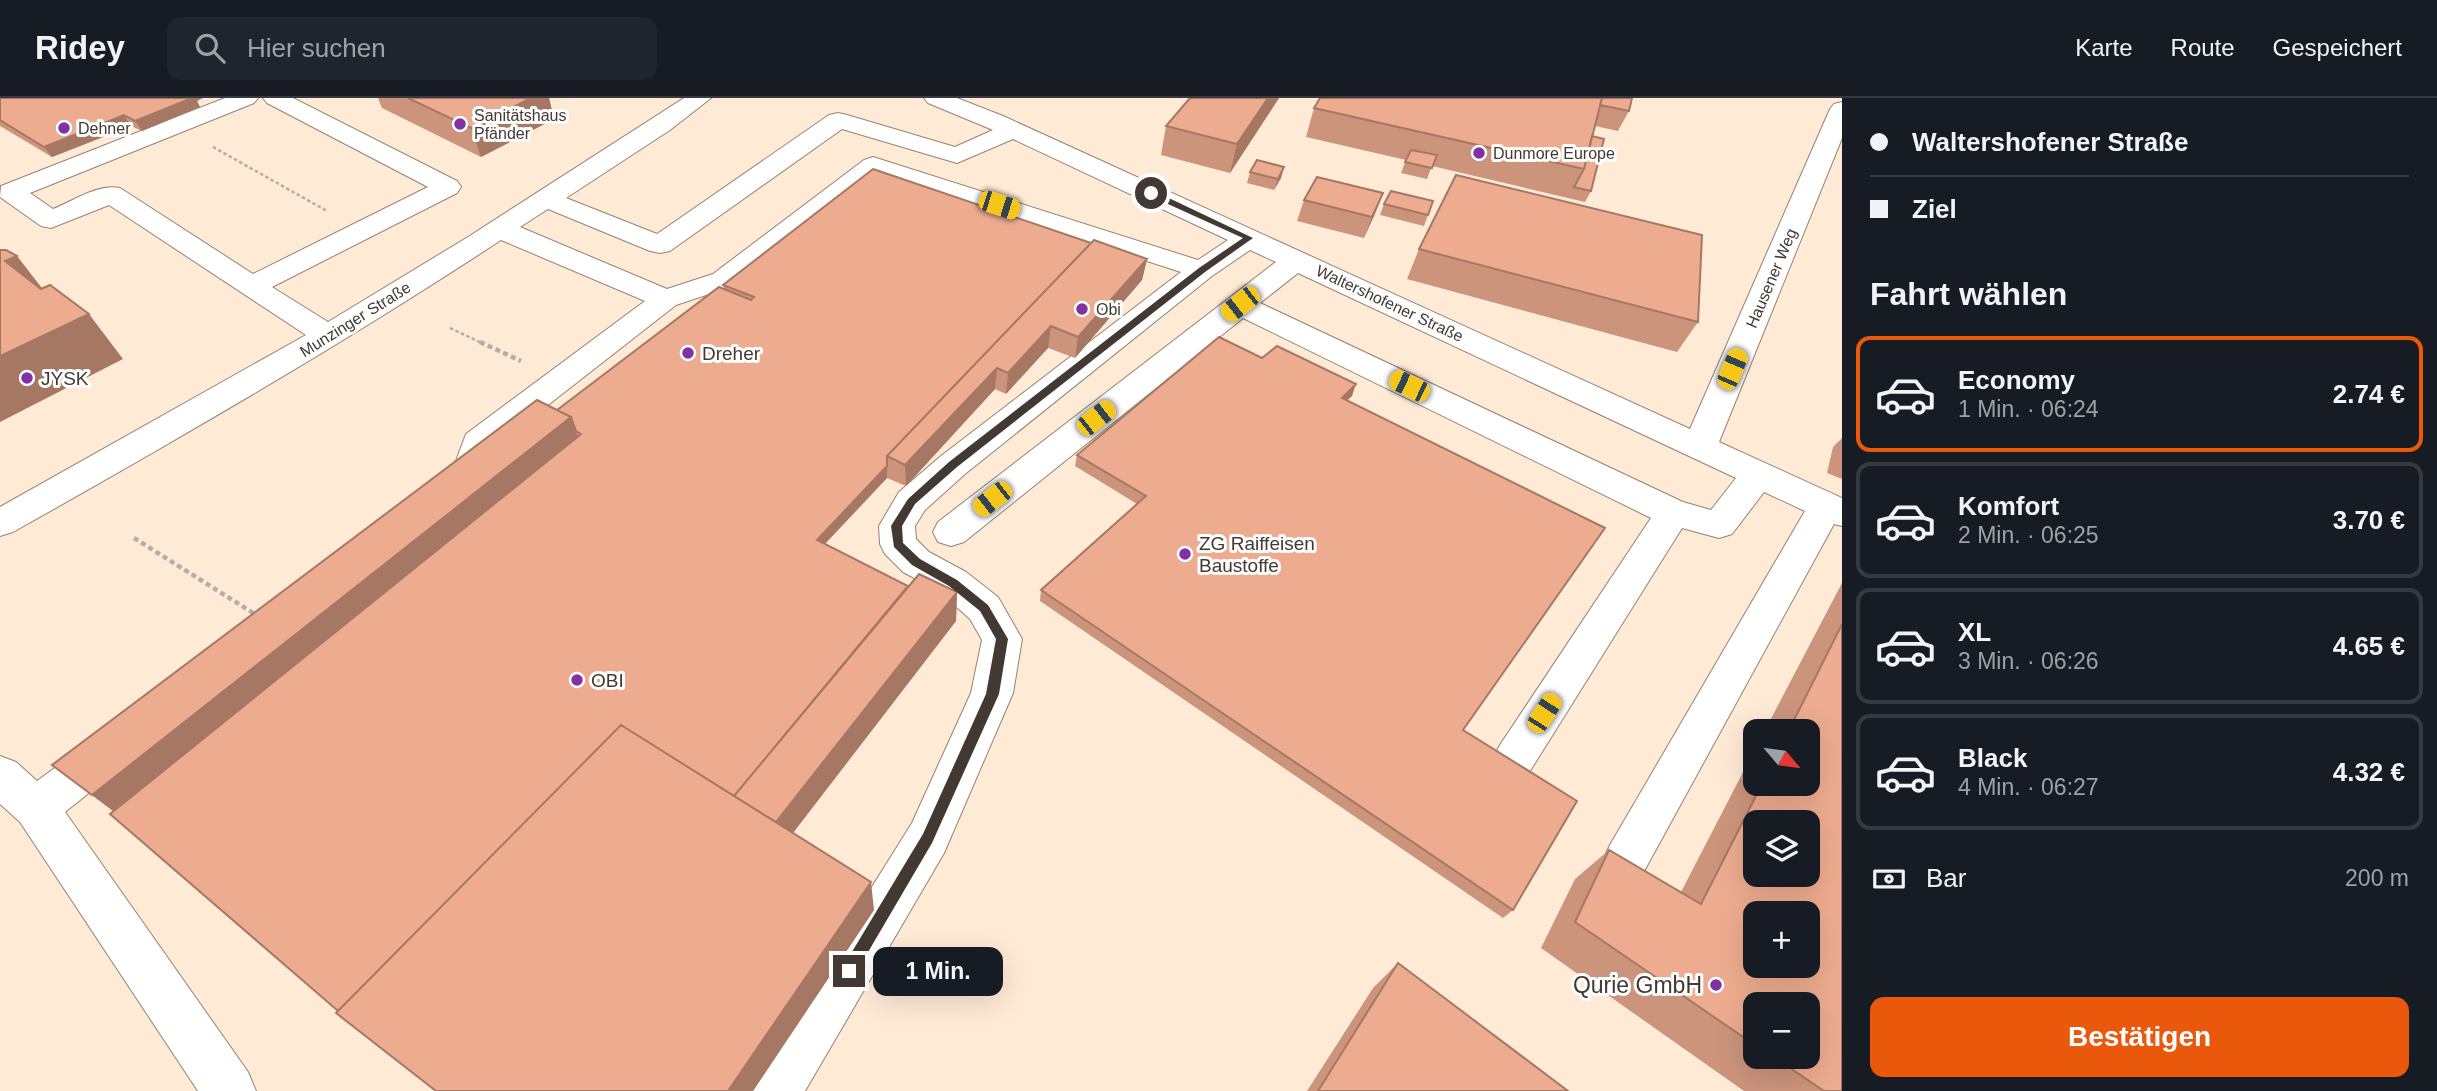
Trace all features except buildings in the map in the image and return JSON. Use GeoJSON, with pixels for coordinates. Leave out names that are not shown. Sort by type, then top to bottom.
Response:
{"type":"FeatureCollection","features":[{"type":"Feature","properties":{"kind":"street"},"geometry":{"type":"LineString","coordinates":[[246,98],[10,192],[51,220],[111,194],[328,336]]}},
{"type":"Feature","properties":{"kind":"street"},"geometry":{"type":"LineString","coordinates":[[251,286],[447,187],[275,98]]}},
{"type":"Feature","properties":{"kind":"street","name":"Munzinger Straße"},"geometry":{"type":"LineString","coordinates":[[0,523],[183,422],[328,336],[500,229],[699,98]]}},
{"type":"Feature","properties":{"kind":"street","name":"Waltershofener Straße"},"geometry":{"type":"LineString","coordinates":[[936,98],[1013,130],[1249,238],[1834,509]]}},
{"type":"Feature","properties":{"kind":"street","name":"Hausener Weg"},"geometry":{"type":"LineString","coordinates":[[1700,446],[1836,138],[1842,109]]}},
{"type":"Feature","properties":{"kind":"street"},"geometry":{"type":"LineString","coordinates":[[546,199],[660,246],[838,120],[957,155],[1013,130]]}},
{"type":"Feature","properties":{"kind":"street"},"geometry":{"type":"LineString","coordinates":[[424,509],[468,475],[478,442],[666,299],[723,280],[873,165],[1202,270]]}},
{"type":"Feature","properties":{"kind":"street"},"geometry":{"type":"LineString","coordinates":[[500,229],[666,299]]}},
{"type":"Feature","properties":{"kind":"street"},"geometry":{"type":"LineString","coordinates":[[775,1091],[928,838],[992,694],[1002,639],[996,628],[984,608],[953,583],[916,562],[898,544],[897,526],[912,501],[953,465],[1202,270],[1249,238]]}},
{"type":"Feature","properties":{"kind":"street"},"geometry":{"type":"LineString","coordinates":[[951,532],[1297,260]]}},
{"type":"Feature","properties":{"kind":"street"},"geometry":{"type":"LineString","coordinates":[[1240,304],[1674,513],[1719,526],[1758,474]]}},
{"type":"Feature","properties":{"kind":"street"},"geometry":{"type":"LineString","coordinates":[[1626,860],[1834,509]]}},
{"type":"Feature","properties":{"kind":"street"},"geometry":{"type":"LineString","coordinates":[[1515,758],[1674,513]]}},
{"type":"Feature","properties":{"kind":"street"},"geometry":{"type":"LineString","coordinates":[[36,808],[133,733]]}},
{"type":"Feature","properties":{"kind":"street"},"geometry":{"type":"LineString","coordinates":[[0,776],[36,808],[229,1091]]}},
{"type":"Feature","properties":{"kind":"path"},"geometry":{"type":"LineString","coordinates":[[177,125],[361,230]]}},
{"type":"Feature","properties":{"kind":"path"},"geometry":{"type":"LineString","coordinates":[[450,328],[560,380]]}},
{"type":"Feature","properties":{"kind":"path"},"geometry":{"type":"LineString","coordinates":[[134,538],[263,618]]}},
{"type":"Feature","properties":{"kind":"shaded area"},"geometry":{"type":"Polygon","coordinates":[[[0,98],[1842,98],[1842,1091],[0,1091],[0,98]]]}},
{"type":"Feature","properties":{"kind":"place","name":"Sanitätshaus Pfänder"},"geometry":{"type":"Point","coordinates":[460,124]}},
{"type":"Feature","properties":{"kind":"place","name":"Dehner"},"geometry":{"type":"Point","coordinates":[64,128]}},
{"type":"Feature","properties":{"kind":"place","name":"Dunmore Europe"},"geometry":{"type":"Point","coordinates":[1479,153]}},
{"type":"Feature","properties":{"kind":"place","name":"Obi"},"geometry":{"type":"Point","coordinates":[1082,309]}},
{"type":"Feature","properties":{"kind":"place","name":"Dreher"},"geometry":{"type":"Point","coordinates":[688,353]}},
{"type":"Feature","properties":{"kind":"place","name":"JYSK"},"geometry":{"type":"Point","coordinates":[27,378]}},
{"type":"Feature","properties":{"kind":"place","name":"ZG Raiffeisen Baustoffe"},"geometry":{"type":"Point","coordinates":[1185,554]}},
{"type":"Feature","properties":{"kind":"place","name":"OBI"},"geometry":{"type":"Point","coordinates":[577,680]}},
{"type":"Feature","properties":{"kind":"place","name":"Qurie GmbH"},"geometry":{"type":"Point","coordinates":[1716,985]}},
{"type":"Feature","properties":{"kind":"route"},"geometry":{"type":"LineString","coordinates":[[849,971],[928,838],[992,694],[1002,639],[984,608],[953,583],[916,562],[898,544],[897,526],[912,501],[953,465],[1202,270],[1249,238],[1151,193]]}}]}
